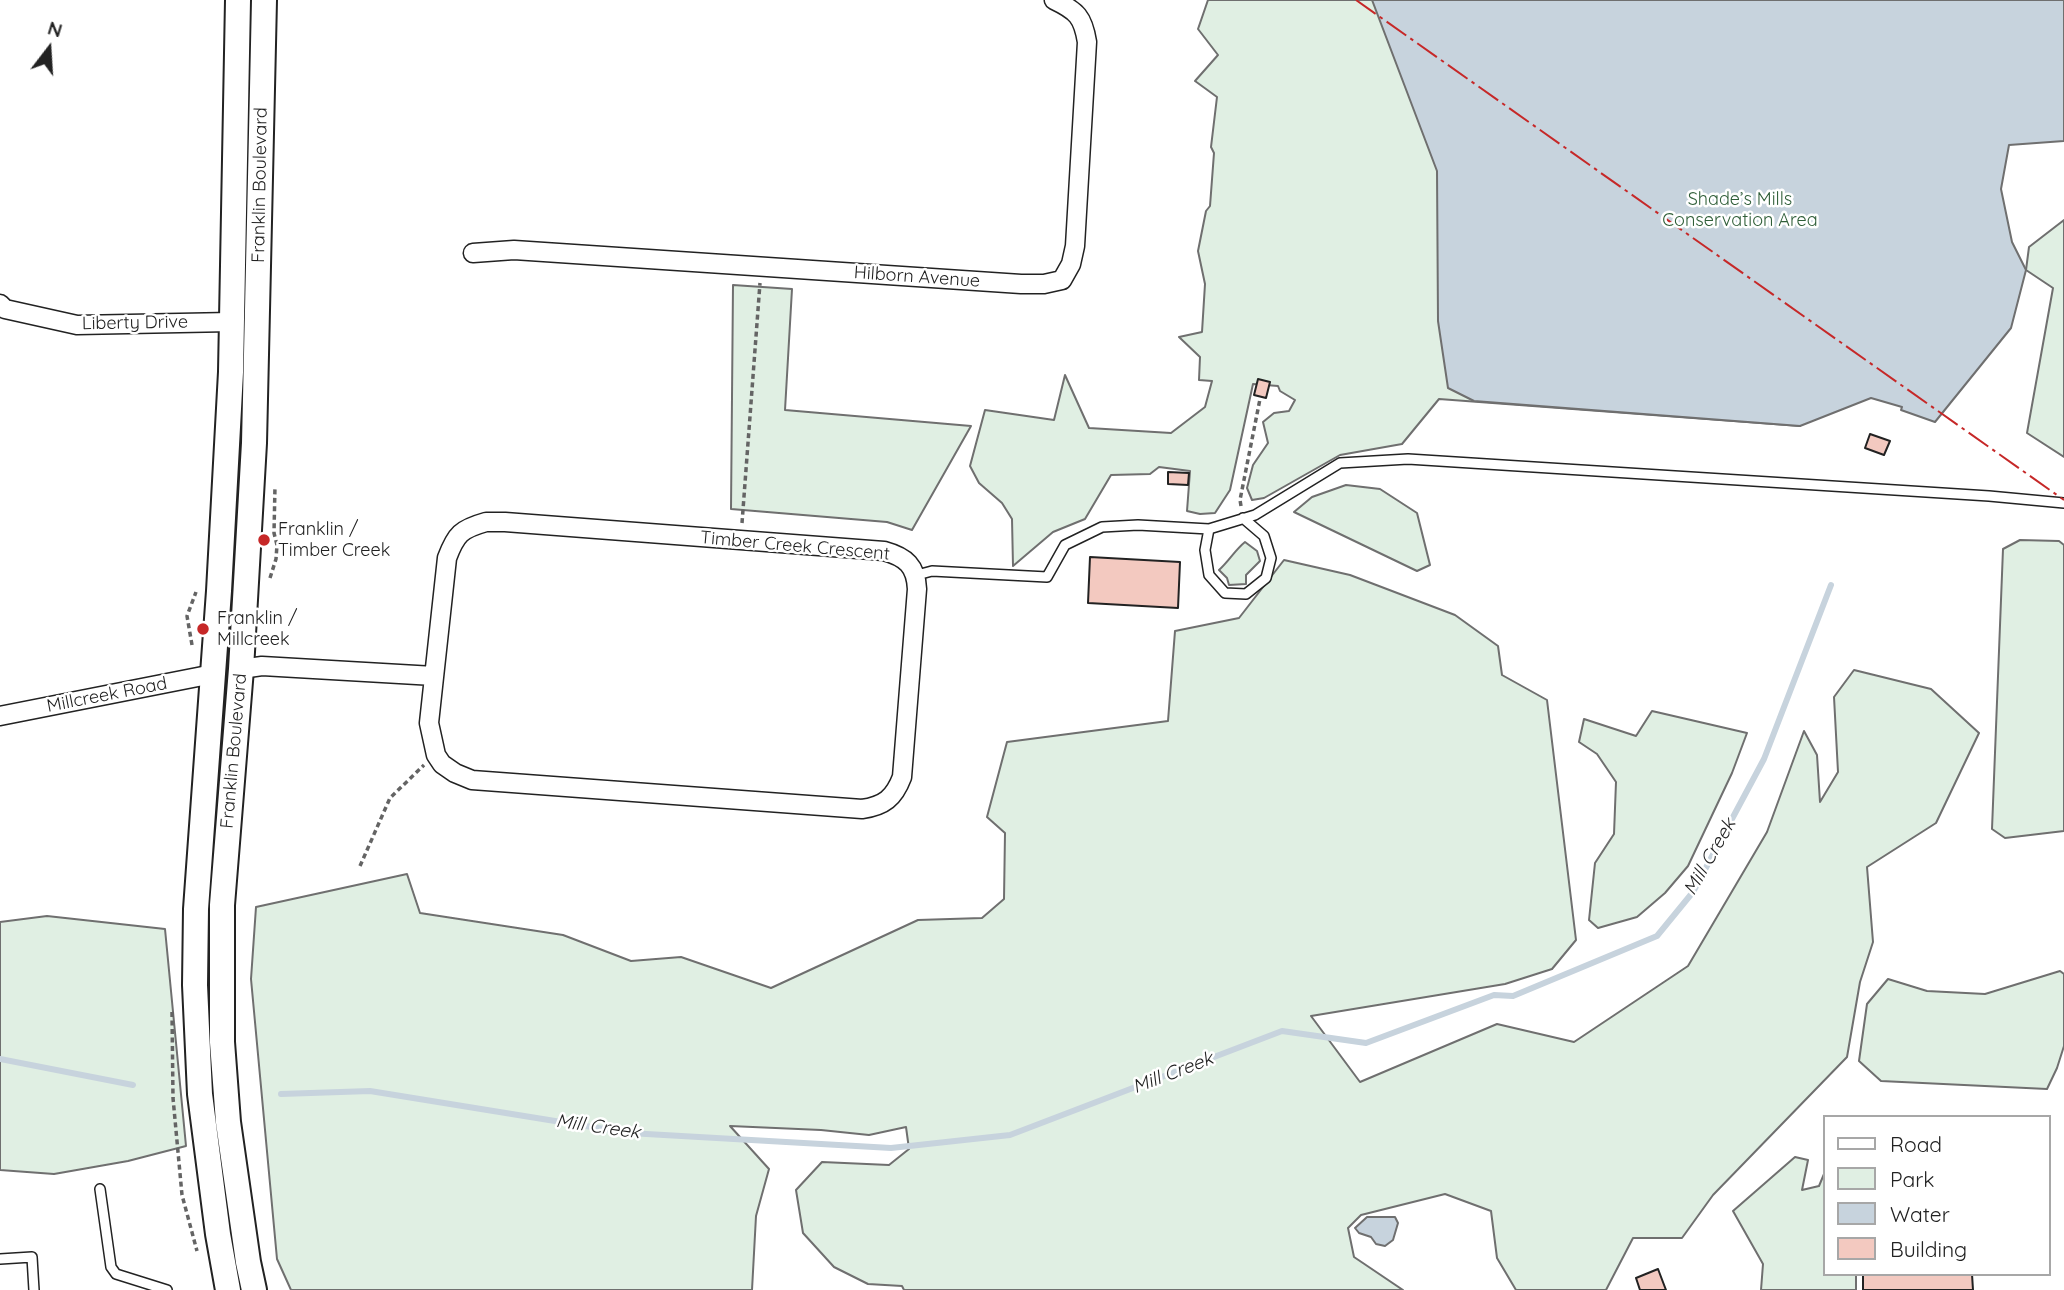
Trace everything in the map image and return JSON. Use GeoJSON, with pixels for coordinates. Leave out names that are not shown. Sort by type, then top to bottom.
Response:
{"type":"FeatureCollection","features":[{"type":"Feature","properties":{"kind":"main road","name":"Franklin Boulevard"},"geometry":{"type":"LineString","coordinates":[[228,1290],[200,1094],[195,985],[201,820],[214,674],[228,423],[238,0]]}},
{"type":"Feature","properties":{"kind":"main road","name":"Franklin Boulevard"},"geometry":{"type":"LineString","coordinates":[[254,1290],[228,1122],[222,1042],[222,905],[241,669],[257,347],[264,0]]}},
{"type":"Feature","properties":{"kind":"street","name":"Hilborn Avenue"},"geometry":{"type":"LineString","coordinates":[[473,253],[514,250],[1021,284],[1044,284],[1062,279],[1071,264],[1075,246],[1087,42],[1084,23],[1072,8],[1054,0]]}},
{"type":"Feature","properties":{"kind":"street","name":"Liberty Drive"},"geometry":{"type":"LineString","coordinates":[[0,304],[5,309],[77,325],[231,321]]}},
{"type":"Feature","properties":{"kind":"street","name":"Timber Creek Crescent"},"geometry":{"type":"LineString","coordinates":[[436,755],[429,723],[447,558],[454,541],[467,527],[486,522],[505,522],[884,551],[897,554],[908,562],[917,575]]}},
{"type":"Feature","properties":{"kind":"street"},"geometry":{"type":"LineString","coordinates":[[436,755],[442,764],[472,780],[877,807],[891,798],[902,777],[917,575]]}},
{"type":"Feature","properties":{"kind":"street"},"geometry":{"type":"LineString","coordinates":[[241,669],[262,666],[435,676]]}},
{"type":"Feature","properties":{"kind":"street","name":"Millcreek Road"},"geometry":{"type":"LineString","coordinates":[[0,716],[214,674]]}},
{"type":"Feature","properties":{"kind":"lane"},"geometry":{"type":"LineString","coordinates":[[917,575],[932,571],[1047,577],[1065,545],[1102,527],[1138,525],[1209,528],[1255,515],[1339,463],[1408,459],[2064,503]]}},
{"type":"Feature","properties":{"kind":"lane"},"geometry":{"type":"LineString","coordinates":[[1209,528],[1205,550],[1209,575],[1225,593],[1246,594],[1266,578],[1271,558],[1264,536],[1243,518]]}},
{"type":"Feature","properties":{"kind":"lane"},"geometry":{"type":"LineString","coordinates":[[100,1189],[111,1267],[116,1274],[167,1290]]}},
{"type":"Feature","properties":{"kind":"lane"},"geometry":{"type":"LineString","coordinates":[[0,1259],[32,1257],[34,1290]]}},
{"type":"Feature","properties":{"kind":"path"},"geometry":{"type":"LineString","coordinates":[[741,541],[762,267]]}},
{"type":"Feature","properties":{"kind":"path"},"geometry":{"type":"LineString","coordinates":[[1243,518],[1240,500],[1260,398]]}},
{"type":"Feature","properties":{"kind":"path"},"geometry":{"type":"LineString","coordinates":[[360,866],[390,799],[436,755]]}},
{"type":"Feature","properties":{"kind":"green space","name":"Shade’s Mills Conservation Area"},"geometry":{"type":"Polygon","coordinates":[[[1208,0],[2064,0],[2044,90],[1800,426],[1439,399],[1402,444],[1340,455],[1264,498],[1252,500],[1247,488],[1253,465],[1268,443],[1263,422],[1274,413],[1289,411],[1295,400],[1280,391],[1278,386],[1253,384],[1230,490],[1215,513],[1187,511],[1190,471],[1159,467],[1150,474],[1111,475],[1085,519],[1053,532],[1013,566],[1012,519],[1002,503],[979,483],[970,466],[985,410],[1054,420],[1065,375],[1089,428],[1171,433],[1205,407],[1212,381],[1199,380],[1200,357],[1179,337],[1202,332],[1205,284],[1198,251],[1206,211],[1210,206],[1214,153],[1211,147],[1217,97],[1195,81],[1218,55],[1198,29],[1208,0]]]}},
{"type":"Feature","properties":{"kind":"green space"},"geometry":{"type":"Polygon","coordinates":[[[2064,220],[2064,457],[2027,433],[2053,288],[2026,270],[2029,247],[2064,220]]]}},
{"type":"Feature","properties":{"kind":"green space"},"geometry":{"type":"Polygon","coordinates":[[[733,285],[792,289],[785,410],[971,426],[912,530],[887,522],[731,509],[733,285]]]}},
{"type":"Feature","properties":{"kind":"green space"},"geometry":{"type":"Polygon","coordinates":[[[1346,485],[1380,489],[1417,513],[1430,565],[1417,571],[1294,512],[1312,497],[1346,485]]]}},
{"type":"Feature","properties":{"kind":"green space"},"geometry":{"type":"Polygon","coordinates":[[[2020,540],[2059,541],[2064,545],[2064,831],[2005,838],[1992,829],[2003,549],[2020,540]]]}},
{"type":"Feature","properties":{"kind":"green space"},"geometry":{"type":"Polygon","coordinates":[[[1245,542],[1257,551],[1260,561],[1246,575],[1246,584],[1229,585],[1227,578],[1219,570],[1245,542]]]}},
{"type":"Feature","properties":{"kind":"green space"},"geometry":{"type":"Polygon","coordinates":[[[1284,560],[1350,575],[1455,615],[1498,646],[1502,675],[1547,700],[1576,940],[1552,969],[1505,984],[1311,1016],[1360,1082],[1497,1024],[1574,1042],[1688,966],[1767,832],[1804,731],[1817,755],[1820,802],[1838,772],[1834,697],[1854,670],[1931,689],[1979,733],[1936,823],[1867,867],[1873,942],[1860,982],[1847,1057],[1713,1195],[1682,1238],[1633,1238],[1606,1290],[1516,1290],[1497,1258],[1491,1211],[1445,1194],[1361,1215],[1348,1228],[1354,1257],[1403,1290],[904,1290],[902,1286],[868,1284],[834,1267],[803,1233],[796,1190],[822,1162],[889,1165],[909,1149],[906,1127],[869,1135],[730,1126],[769,1169],[756,1216],[752,1290],[291,1290],[277,1259],[251,979],[256,907],[407,874],[420,913],[563,935],[631,961],[681,957],[771,988],[918,920],[982,918],[1004,899],[1005,833],[987,817],[1007,742],[1168,721],[1175,631],[1239,618],[1284,560]]]}},
{"type":"Feature","properties":{"kind":"green space"},"geometry":{"type":"Polygon","coordinates":[[[1652,711],[1747,733],[1732,773],[1688,866],[1665,893],[1637,917],[1598,928],[1589,920],[1595,863],[1614,834],[1616,782],[1597,754],[1579,742],[1584,719],[1636,736],[1652,711]]]}},
{"type":"Feature","properties":{"kind":"green space"},"geometry":{"type":"Polygon","coordinates":[[[47,916],[165,929],[186,1146],[128,1161],[54,1174],[0,1170],[0,922],[47,916]]]}},
{"type":"Feature","properties":{"kind":"green space"},"geometry":{"type":"Polygon","coordinates":[[[2060,971],[2064,974],[2064,1046],[2047,1089],[1881,1081],[1859,1061],[1867,1004],[1888,979],[1927,991],[1985,994],[2060,971]]]}},
{"type":"Feature","properties":{"kind":"green space"},"geometry":{"type":"Polygon","coordinates":[[[1795,1157],[1808,1160],[1802,1190],[1819,1186],[1822,1179],[1822,1276],[1856,1276],[1856,1290],[1761,1290],[1763,1264],[1733,1211],[1795,1157]]]}},
{"type":"Feature","properties":{"kind":"water","name":"Shade’s Mills Conservation Area"},"geometry":{"type":"Polygon","coordinates":[[[1372,0],[2064,0],[2064,141],[2009,145],[2001,189],[2012,242],[2026,270],[2011,328],[1935,422],[1901,410],[1902,407],[1871,398],[1800,426],[1474,401],[1448,388],[1438,321],[1437,171],[1372,0]]]}},
{"type":"Feature","properties":{"kind":"water"},"geometry":{"type":"Polygon","coordinates":[[[1367,1217],[1395,1217],[1398,1223],[1393,1240],[1385,1246],[1376,1244],[1371,1237],[1359,1233],[1355,1228],[1367,1217]]]}},
{"type":"Feature","properties":{"kind":"building"},"geometry":{"type":"Polygon","coordinates":[[[1258,379],[1270,382],[1266,398],[1254,395],[1258,379]]]}},
{"type":"Feature","properties":{"kind":"building"},"geometry":{"type":"Polygon","coordinates":[[[1870,434],[1890,441],[1884,455],[1865,448],[1870,434]]]}},
{"type":"Feature","properties":{"kind":"building"},"geometry":{"type":"Polygon","coordinates":[[[1168,472],[1189,473],[1188,485],[1168,484],[1168,472]]]}},
{"type":"Feature","properties":{"kind":"building"},"geometry":{"type":"Polygon","coordinates":[[[1090,557],[1180,562],[1178,608],[1088,603],[1090,557]]]}},
{"type":"Feature","properties":{"kind":"building"},"geometry":{"type":"Polygon","coordinates":[[[1658,1269],[1666,1290],[1640,1290],[1636,1278],[1658,1269]]]}},
{"type":"Feature","properties":{"kind":"building"},"geometry":{"type":"Polygon","coordinates":[[[1863,1276],[1972,1276],[1973,1290],[1863,1290],[1863,1276]]]}},
{"type":"Feature","properties":{"kind":"waterway","name":"Mill Creek"},"geometry":{"type":"LineString","coordinates":[[281,1094],[370,1091],[629,1133],[891,1148],[1010,1135],[1282,1031],[1366,1043],[1494,995],[1513,996],[1657,936],[1693,892],[1764,759],[1831,585]]}},
{"type":"Feature","properties":{"kind":"waterway","name":"Mill Creek"},"geometry":{"type":"LineString","coordinates":[[0,1059],[133,1085]]}},
{"type":"Feature","properties":{"kind":"power"},"geometry":{"type":"LineString","coordinates":[[1356,0],[2064,500]]}},
{"type":"Feature","properties":{"kind":"place","name":"Franklin / Timber Creek"},"geometry":{"type":"Point","coordinates":[264,540]}},
{"type":"Feature","properties":{"kind":"place","name":"Franklin / Millcreek"},"geometry":{"type":"Point","coordinates":[203,629]}}]}
